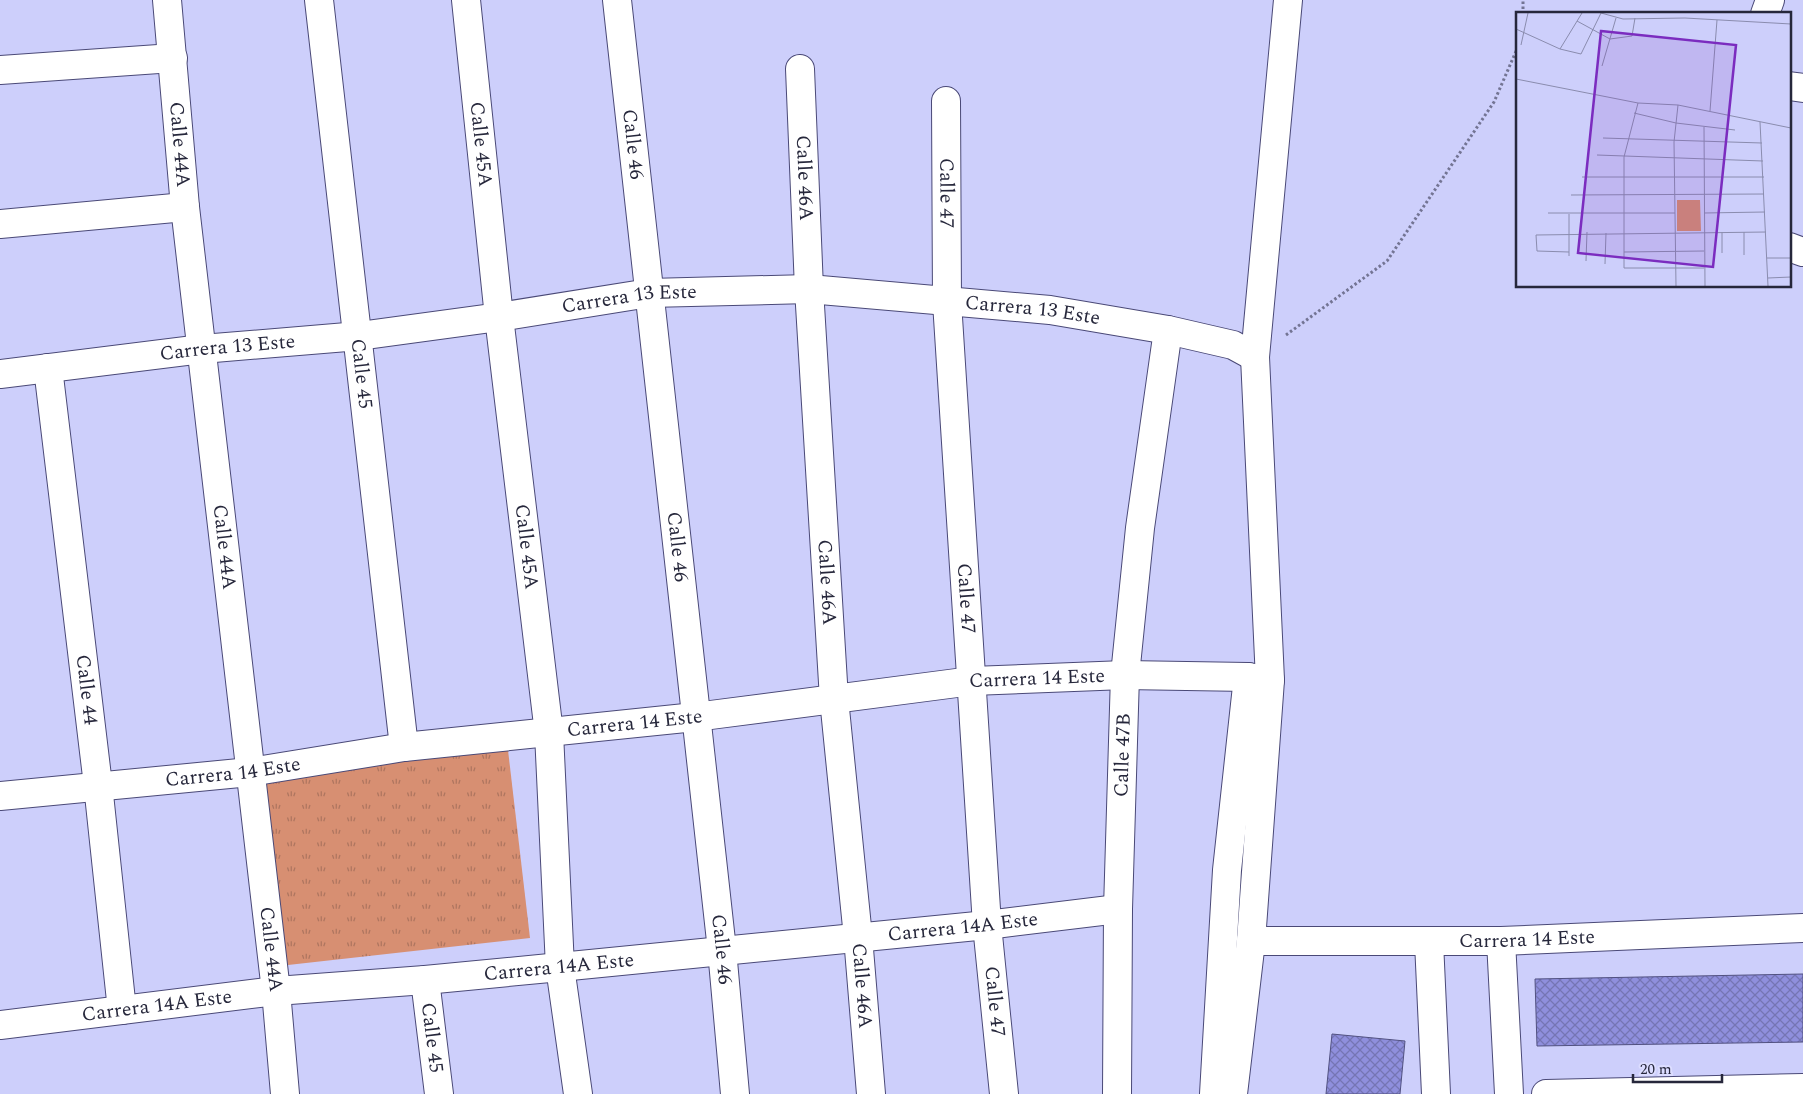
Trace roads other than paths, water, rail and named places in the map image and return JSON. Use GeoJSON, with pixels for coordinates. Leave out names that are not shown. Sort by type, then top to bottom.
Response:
{"type":"FeatureCollection","features":[{"type":"Feature","properties":{"kind":"street","name":"Calle 44A"},"geometry":{"type":"LineString","coordinates":[[167,0],[185,207],[276,991],[285,1094]]}},
{"type":"Feature","properties":{"kind":"street","name":"Calle 45"},"geometry":{"type":"LineString","coordinates":[[319,0],[359,336],[404,747]]}},
{"type":"Feature","properties":{"kind":"street","name":"Calle 45A"},"geometry":{"type":"LineString","coordinates":[[466,0],[499,317],[549,733],[560,967],[578,1094]]}},
{"type":"Feature","properties":{"kind":"street","name":"Calle 46"},"geometry":{"type":"LineString","coordinates":[[617,0],[722,950],[735,1094]]}},
{"type":"Feature","properties":{"kind":"street"},"geometry":{"type":"LineString","coordinates":[[1234,1094],[1251,942],[1259,678],[1255,357],[1288,0]]}},
{"type":"Feature","properties":{"kind":"street"},"geometry":{"type":"LineString","coordinates":[[1766,12],[1770,0]]}},
{"type":"Feature","properties":{"kind":"street"},"geometry":{"type":"LineString","coordinates":[[0,70],[173,58]]}},
{"type":"Feature","properties":{"kind":"street","name":"Calle 46A"},"geometry":{"type":"LineString","coordinates":[[800,69],[809,289],[834,699],[858,937],[871,1094]]}},
{"type":"Feature","properties":{"kind":"street"},"geometry":{"type":"LineString","coordinates":[[1790,86],[1803,88]]}},
{"type":"Feature","properties":{"kind":"street","name":"Calle 47"},"geometry":{"type":"LineString","coordinates":[[946,100],[946,302],[987,925],[1004,1094]]}},
{"type":"Feature","properties":{"kind":"street"},"geometry":{"type":"LineString","coordinates":[[0,224],[185,207]]}},
{"type":"Feature","properties":{"kind":"street"},"geometry":{"type":"LineString","coordinates":[[1790,247],[1803,252]]}},
{"type":"Feature","properties":{"kind":"street","name":"Carrera 13 Este"},"geometry":{"type":"LineString","coordinates":[[0,374],[202,349],[359,336],[499,317],[649,293],[809,289],[1050,310],[1168,330],[1233,345],[1255,357]]}},
{"type":"Feature","properties":{"kind":"street","name":"Calle 47B"},"geometry":{"type":"LineString","coordinates":[[1117,1094],[1118,909],[1125,676],[1140,528],[1168,330]]}},
{"type":"Feature","properties":{"kind":"street","name":"Calle 44"},"geometry":{"type":"LineString","coordinates":[[48,368],[98,785],[122,1010]]}},
{"type":"Feature","properties":{"kind":"street","name":"Carrera 14 Este"},"geometry":{"type":"LineString","coordinates":[[0,796],[98,785],[250,772],[404,747],[695,717],[972,681],[1125,676],[1259,678]]}},
{"type":"Feature","properties":{"kind":"street"},"geometry":{"type":"LineString","coordinates":[[1214,1094],[1228,870],[1259,678]]}},
{"type":"Feature","properties":{"kind":"street","name":"Carrera 14A Este"},"geometry":{"type":"LineString","coordinates":[[0,1025],[276,991],[425,980],[560,967],[987,925],[1118,909]]}},
{"type":"Feature","properties":{"kind":"street","name":"Carrera 14 Este"},"geometry":{"type":"LineString","coordinates":[[1251,942],[1501,942],[1803,928]]}},
{"type":"Feature","properties":{"kind":"street"},"geometry":{"type":"LineString","coordinates":[[1429,942],[1436,1094]]}},
{"type":"Feature","properties":{"kind":"street"},"geometry":{"type":"LineString","coordinates":[[1501,942],[1509,1094]]}},
{"type":"Feature","properties":{"kind":"street","name":"Calle 45"},"geometry":{"type":"LineString","coordinates":[[425,980],[439,1094]]}},
{"type":"Feature","properties":{"kind":"street"},"geometry":{"type":"LineString","coordinates":[[1546,1094],[1803,1088]]}}]}
